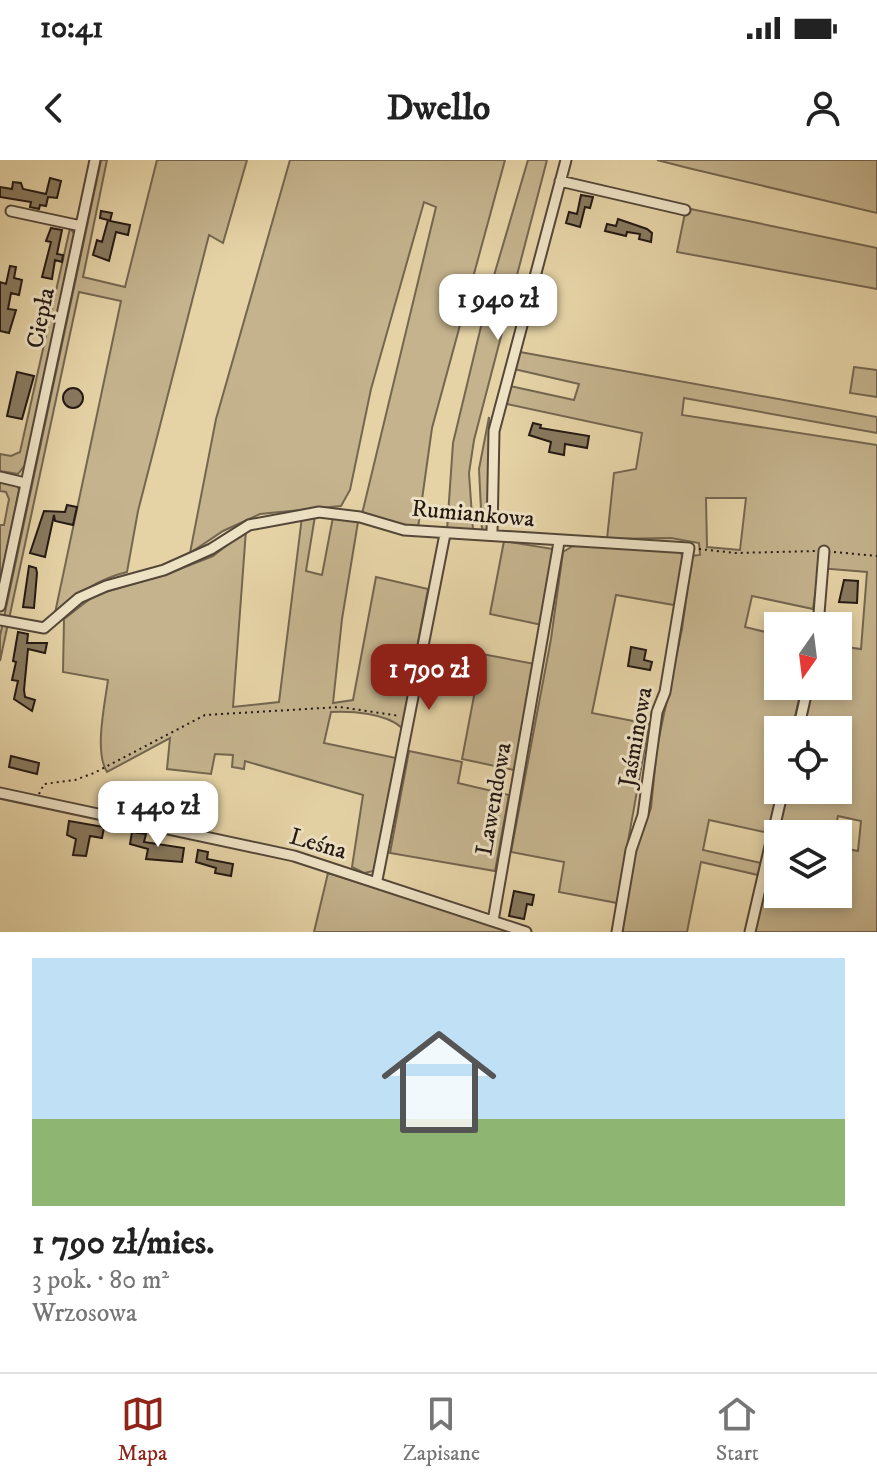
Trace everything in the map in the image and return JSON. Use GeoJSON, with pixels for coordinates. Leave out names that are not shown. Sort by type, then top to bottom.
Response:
{"type":"FeatureCollection","features":[{"type":"Feature","properties":{"kind":"street","name":"Ciepła"},"geometry":{"type":"LineString","coordinates":[[0,606],[95,160]]}},
{"type":"Feature","properties":{"kind":"street"},"geometry":{"type":"LineString","coordinates":[[492,534],[494,431],[566,160]]}},
{"type":"Feature","properties":{"kind":"street"},"geometry":{"type":"LineString","coordinates":[[560,181],[685,210]]}},
{"type":"Feature","properties":{"kind":"street"},"geometry":{"type":"LineString","coordinates":[[11,211],[81,226]]}},
{"type":"Feature","properties":{"kind":"street"},"geometry":{"type":"LineString","coordinates":[[0,477],[25,483]]}},
{"type":"Feature","properties":{"kind":"street","name":"Rumiankowa"},"geometry":{"type":"LineString","coordinates":[[0,620],[44,628],[79,598],[106,586],[164,570],[211,549],[249,525],[283,516],[319,512],[342,514],[404,530],[445,534],[492,534],[559,542],[669,544],[689,548]]}},
{"type":"Feature","properties":{"kind":"street"},"geometry":{"type":"LineString","coordinates":[[377,880],[445,534]]}},
{"type":"Feature","properties":{"kind":"street","name":"Lawendowa"},"geometry":{"type":"LineString","coordinates":[[493,921],[559,542]]}},
{"type":"Feature","properties":{"kind":"street","name":"Jaśminowa"},"geometry":{"type":"LineString","coordinates":[[617,932],[631,850],[643,815],[657,712],[665,692],[689,548]]}},
{"type":"Feature","properties":{"kind":"street"},"geometry":{"type":"LineString","coordinates":[[819,612],[824,551]]}},
{"type":"Feature","properties":{"kind":"street","name":"Leśna"},"geometry":{"type":"LineString","coordinates":[[0,793],[279,852],[377,880],[526,932]]}},
{"type":"Feature","properties":{"kind":"street"},"geometry":{"type":"LineString","coordinates":[[750,932],[780,804]]}},
{"type":"Feature","properties":{"kind":"path"},"geometry":{"type":"LineString","coordinates":[[689,548],[736,553],[824,551],[877,556]]}},
{"type":"Feature","properties":{"kind":"path"},"geometry":{"type":"LineString","coordinates":[[37,803],[44,784],[75,780],[94,773],[205,715],[340,707],[411,718]]}},
{"type":"Feature","properties":{"kind":"shaded area"},"geometry":{"type":"Polygon","coordinates":[[[101,160],[107,160],[83,277],[125,287],[157,160],[247,160],[223,243],[209,235],[138,511],[127,572],[88,588],[55,613],[121,301],[79,292],[0,661],[0,636],[101,160]]]}},
{"type":"Feature","properties":{"kind":"shaded area"},"geometry":{"type":"Polygon","coordinates":[[[290,160],[505,160],[432,428],[418,528],[362,514],[436,207],[424,202],[371,389],[350,490],[341,506],[260,514],[223,531],[190,553],[216,419],[290,160]]]}},
{"type":"Feature","properties":{"kind":"shaded area"},"geometry":{"type":"Polygon","coordinates":[[[528,160],[547,160],[474,440],[469,473],[473,530],[447,530],[453,443],[490,289],[528,160]]]}},
{"type":"Feature","properties":{"kind":"shaded area"},"geometry":{"type":"Polygon","coordinates":[[[657,160],[877,160],[877,213],[688,168],[657,160]]]}},
{"type":"Feature","properties":{"kind":"shaded area"},"geometry":{"type":"Polygon","coordinates":[[[686,208],[877,248],[877,289],[677,252],[686,208]]]}},
{"type":"Feature","properties":{"kind":"shaded area"},"geometry":{"type":"Polygon","coordinates":[[[70,228],[75,235],[25,465],[18,474],[0,471],[0,454],[11,456],[20,452],[70,228]]]}},
{"type":"Feature","properties":{"kind":"shaded area"},"geometry":{"type":"Polygon","coordinates":[[[520,352],[877,417],[877,433],[684,398],[682,415],[877,445],[877,932],[755,932],[764,889],[764,908],[852,908],[852,850],[858,851],[861,821],[838,816],[837,820],[779,820],[782,804],[852,804],[852,716],[802,716],[806,700],[852,700],[852,648],[861,649],[867,572],[819,568],[813,609],[752,596],[745,627],[764,632],[764,700],[799,700],[795,716],[764,716],[764,804],[775,804],[772,820],[764,820],[764,832],[709,820],[703,850],[761,863],[758,875],[701,862],[687,932],[622,932],[635,850],[651,808],[657,747],[682,629],[692,556],[700,555],[699,543],[671,538],[607,539],[614,473],[636,469],[642,433],[507,404],[510,386],[574,400],[579,384],[514,369],[520,352]],[[706,498],[707,547],[740,550],[746,498],[706,498]]]}},
{"type":"Feature","properties":{"kind":"shaded area"},"geometry":{"type":"Polygon","coordinates":[[[854,367],[877,370],[877,397],[850,393],[854,367]]]}},
{"type":"Feature","properties":{"kind":"shaded area"},"geometry":{"type":"Polygon","coordinates":[[[489,417],[489,530],[482,530],[479,469],[489,417]]]}},
{"type":"Feature","properties":{"kind":"shaded area"},"geometry":{"type":"Polygon","coordinates":[[[0,481],[17,485],[19,490],[0,584],[0,525],[4,525],[9,499],[6,492],[0,491],[0,481]]]}},
{"type":"Feature","properties":{"kind":"shaded area"},"geometry":{"type":"Polygon","coordinates":[[[315,516],[306,571],[322,575],[333,517],[358,522],[342,619],[333,703],[353,700],[376,577],[428,589],[402,728],[378,716],[331,712],[324,743],[396,758],[374,871],[364,873],[352,867],[363,795],[245,761],[244,769],[232,767],[233,755],[215,754],[211,774],[167,769],[170,738],[107,772],[101,740],[108,680],[63,672],[64,619],[95,595],[167,574],[213,556],[246,530],[233,707],[279,702],[302,517],[315,516]]]}},
{"type":"Feature","properties":{"kind":"shaded area"},"geometry":{"type":"Polygon","coordinates":[[[504,541],[553,549],[542,625],[490,614],[504,541]]]}},
{"type":"Feature","properties":{"kind":"shaded area"},"geometry":{"type":"Polygon","coordinates":[[[573,546],[671,550],[681,553],[684,562],[674,605],[616,595],[592,713],[649,724],[617,903],[559,892],[564,862],[511,852],[551,639],[563,552],[573,546]]]}},
{"type":"Feature","properties":{"kind":"shaded area"},"geometry":{"type":"Polygon","coordinates":[[[482,654],[535,664],[514,770],[462,759],[482,654]]]}},
{"type":"Feature","properties":{"kind":"shaded area"},"geometry":{"type":"Polygon","coordinates":[[[409,751],[462,762],[458,783],[509,795],[495,871],[390,853],[409,751]]]}},
{"type":"Feature","properties":{"kind":"shaded area"},"geometry":{"type":"Polygon","coordinates":[[[328,873],[518,932],[314,932],[328,873]]]}},
{"type":"Feature","properties":{"kind":"building"},"geometry":{"type":"Polygon","coordinates":[[[50,178],[61,181],[57,198],[48,197],[46,206],[40,205],[39,209],[30,207],[31,202],[0,197],[0,187],[12,189],[13,182],[21,183],[23,189],[46,194],[50,178]]]}},
{"type":"Feature","properties":{"kind":"building"},"geometry":{"type":"Polygon","coordinates":[[[581,195],[593,197],[590,208],[585,207],[580,227],[566,223],[569,212],[577,214],[581,195]]]}},
{"type":"Feature","properties":{"kind":"building"},"geometry":{"type":"Polygon","coordinates":[[[101,211],[112,213],[110,221],[130,225],[128,235],[116,232],[109,261],[93,255],[97,240],[102,242],[108,220],[100,218],[101,211]]]}},
{"type":"Feature","properties":{"kind":"building"},"geometry":{"type":"Polygon","coordinates":[[[618,219],[647,229],[652,233],[651,242],[639,239],[640,234],[627,232],[626,236],[605,231],[607,224],[616,226],[618,219]]]}},
{"type":"Feature","properties":{"kind":"building"},"geometry":{"type":"Polygon","coordinates":[[[51,228],[62,230],[57,254],[63,255],[62,262],[55,260],[52,279],[42,277],[51,242],[46,241],[51,228]]]}},
{"type":"Feature","properties":{"kind":"building"},"geometry":{"type":"Polygon","coordinates":[[[10,266],[16,267],[14,278],[22,280],[19,295],[11,293],[8,309],[16,310],[9,333],[0,331],[0,282],[6,284],[10,266]]]}},
{"type":"Feature","properties":{"kind":"building"},"geometry":{"type":"Polygon","coordinates":[[[17,372],[34,376],[22,419],[7,416],[17,372]]]}},
{"type":"Feature","properties":{"kind":"building"},"geometry":{"type":"Polygon","coordinates":[[[69,388],[77,388],[83,398],[77,408],[69,408],[63,402],[63,394],[69,388]]]}},
{"type":"Feature","properties":{"kind":"building"},"geometry":{"type":"Polygon","coordinates":[[[533,423],[541,425],[540,428],[589,436],[587,448],[565,444],[564,455],[549,452],[551,442],[529,435],[533,423]]]}},
{"type":"Feature","properties":{"kind":"building"},"geometry":{"type":"Polygon","coordinates":[[[67,505],[77,507],[73,525],[55,521],[54,515],[45,557],[30,553],[44,511],[65,512],[67,505]]]}},
{"type":"Feature","properties":{"kind":"building"},"geometry":{"type":"Polygon","coordinates":[[[29,566],[36,568],[37,573],[34,608],[23,607],[29,566]]]}},
{"type":"Feature","properties":{"kind":"building"},"geometry":{"type":"Polygon","coordinates":[[[844,580],[858,581],[857,603],[839,602],[844,580]]]}},
{"type":"Feature","properties":{"kind":"building"},"geometry":{"type":"Polygon","coordinates":[[[18,632],[28,634],[27,643],[47,643],[45,653],[28,649],[24,690],[25,697],[35,700],[32,711],[14,699],[18,681],[12,680],[16,662],[13,661],[18,632]]]}},
{"type":"Feature","properties":{"kind":"building"},"geometry":{"type":"Polygon","coordinates":[[[631,647],[646,650],[644,660],[652,662],[650,670],[628,666],[631,647]]]}},
{"type":"Feature","properties":{"kind":"building"},"geometry":{"type":"Polygon","coordinates":[[[11,756],[39,763],[37,774],[9,767],[11,756]]]}},
{"type":"Feature","properties":{"kind":"building"},"geometry":{"type":"Polygon","coordinates":[[[69,821],[104,827],[102,838],[90,836],[86,856],[73,855],[76,839],[67,835],[69,821]]]}},
{"type":"Feature","properties":{"kind":"building"},"geometry":{"type":"Polygon","coordinates":[[[132,832],[146,834],[144,842],[184,848],[182,862],[146,859],[148,849],[130,844],[132,832]]]}},
{"type":"Feature","properties":{"kind":"building"},"geometry":{"type":"Polygon","coordinates":[[[198,850],[208,852],[207,859],[233,864],[231,876],[215,873],[216,868],[196,862],[198,850]]]}},
{"type":"Feature","properties":{"kind":"building"},"geometry":{"type":"Polygon","coordinates":[[[514,891],[534,895],[532,905],[527,904],[524,919],[509,916],[514,891]]]}}]}
